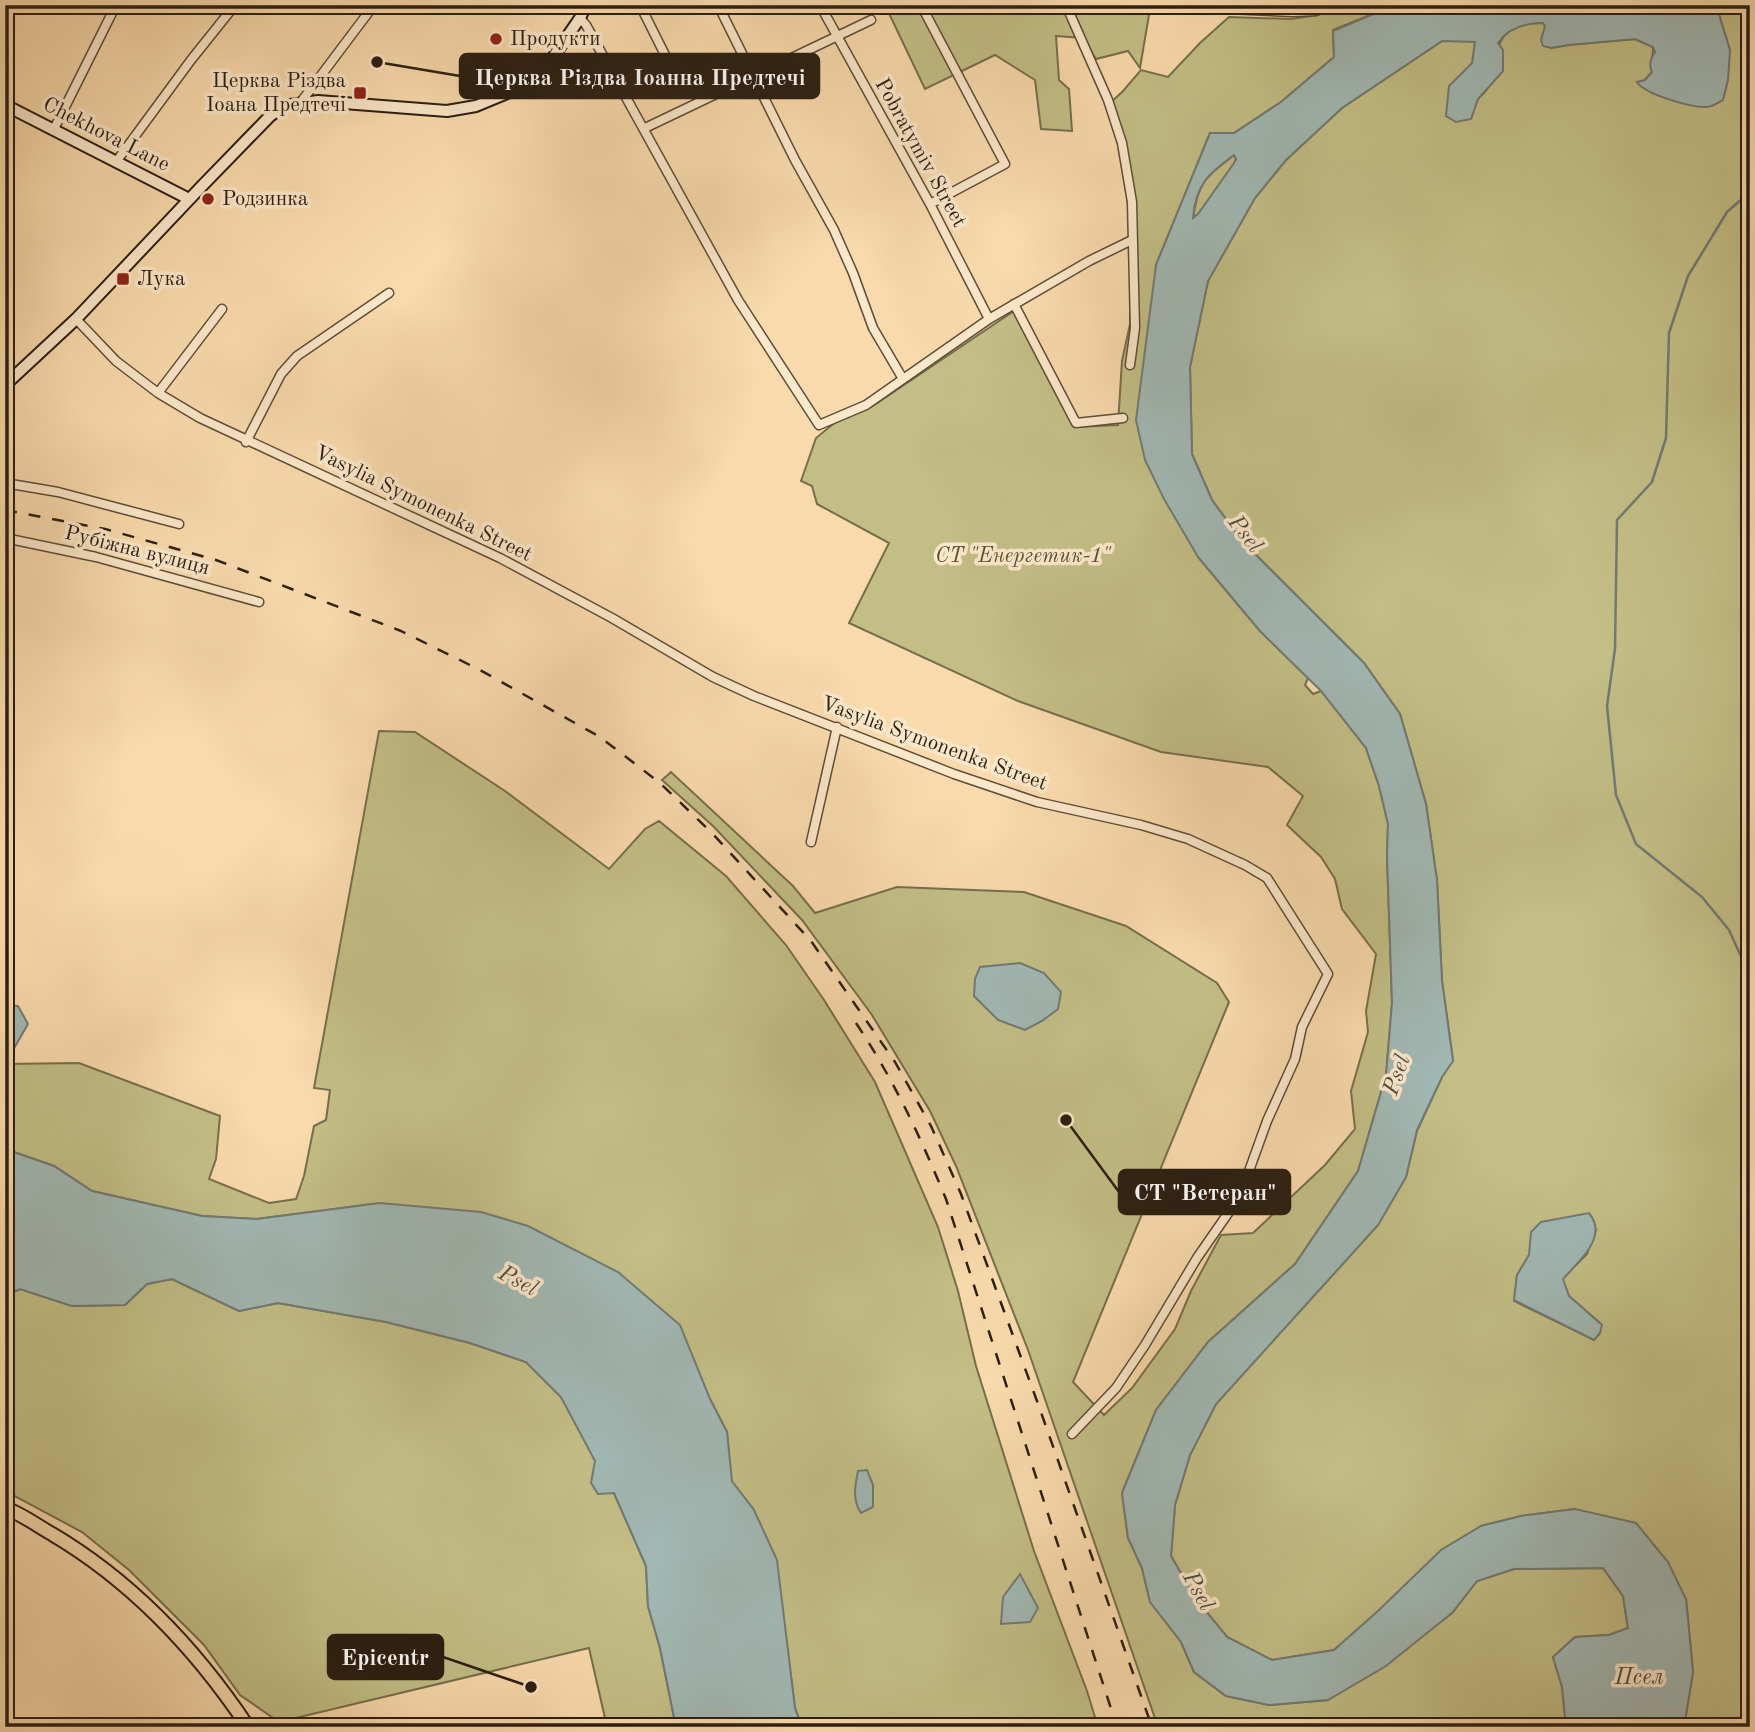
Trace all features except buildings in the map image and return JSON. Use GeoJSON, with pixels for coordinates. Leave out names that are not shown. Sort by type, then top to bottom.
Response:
{"type":"FeatureCollection","features":[{"type":"Feature","properties":{"kind":"main road"},"geometry":{"type":"LineString","coordinates":[[5,385],[76,319],[270,116],[284,106],[318,101],[447,111],[476,106],[517,89],[549,63],[586,5]]}},
{"type":"Feature","properties":{"kind":"main road","name":"Chekhova Lane"},"geometry":{"type":"LineString","coordinates":[[5,105],[189,199]]}},
{"type":"Feature","properties":{"kind":"main road"},"geometry":{"type":"LineString","coordinates":[[5,1508],[62,1540],[104,1569],[144,1602],[176,1633],[201,1663],[248,1727]]}},
{"type":"Feature","properties":{"kind":"street"},"geometry":{"type":"LineString","coordinates":[[54,129],[116,5]]}},
{"type":"Feature","properties":{"kind":"street"},"geometry":{"type":"LineString","coordinates":[[117,162],[191,60],[235,5]]}},
{"type":"Feature","properties":{"kind":"street"},"geometry":{"type":"LineString","coordinates":[[301,102],[374,5]]}},
{"type":"Feature","properties":{"kind":"street"},"geometry":{"type":"LineString","coordinates":[[640,5],[677,79]]}},
{"type":"Feature","properties":{"kind":"street"},"geometry":{"type":"LineString","coordinates":[[718,5],[753,78],[834,230],[873,328],[903,379]]}},
{"type":"Feature","properties":{"kind":"street","name":"Pobratymiv Street"},"geometry":{"type":"LineString","coordinates":[[820,5],[930,204],[989,319]]}},
{"type":"Feature","properties":{"kind":"street"},"geometry":{"type":"LineString","coordinates":[[921,5],[1005,164],[930,204]]}},
{"type":"Feature","properties":{"kind":"street"},"geometry":{"type":"LineString","coordinates":[[1130,365],[1135,328],[1132,202],[1122,143],[1108,100],[1066,5],[1207,6],[1316,11]]}},
{"type":"Feature","properties":{"kind":"street"},"geometry":{"type":"LineString","coordinates":[[580,18],[645,128],[738,300],[819,425],[866,405],[989,319],[1089,261],[1132,240]]}},
{"type":"Feature","properties":{"kind":"street"},"geometry":{"type":"LineString","coordinates":[[645,128],[871,20]]}},
{"type":"Feature","properties":{"kind":"street"},"geometry":{"type":"LineString","coordinates":[[246,442],[282,373],[298,356],[389,293]]}},
{"type":"Feature","properties":{"kind":"street"},"geometry":{"type":"LineString","coordinates":[[1014,304],[1076,423],[1123,418]]}},
{"type":"Feature","properties":{"kind":"street"},"geometry":{"type":"LineString","coordinates":[[158,393],[222,309]]}},
{"type":"Feature","properties":{"kind":"street","name":"Vasylia Symonenka Street"},"geometry":{"type":"LineString","coordinates":[[76,319],[116,361],[158,393],[246,442],[390,505],[500,558],[612,618],[713,677],[754,696],[954,774],[1037,802],[1153,828],[1188,839],[1245,865],[1266,878],[1328,974],[1303,1027],[1295,1059],[1267,1121],[1240,1196],[1197,1258],[1146,1345],[1116,1388],[1072,1434]]}},
{"type":"Feature","properties":{"kind":"street"},"geometry":{"type":"LineString","coordinates":[[1750,451],[1750,457]]}},
{"type":"Feature","properties":{"kind":"street"},"geometry":{"type":"LineString","coordinates":[[5,483],[58,492],[178,524]]}},
{"type":"Feature","properties":{"kind":"street","name":"Рубіжна вулиця"},"geometry":{"type":"LineString","coordinates":[[5,538],[96,557],[259,602]]}},
{"type":"Feature","properties":{"kind":"street"},"geometry":{"type":"LineString","coordinates":[[811,842],[837,727]]}},
{"type":"Feature","properties":{"kind":"green space"},"geometry":{"type":"Polygon","coordinates":[[[885,5],[1053,5],[1150,9],[1140,68],[1128,51],[1096,59],[1083,38],[1056,36],[1059,80],[1069,89],[1072,131],[1041,129],[1035,80],[995,55],[925,89],[885,5]]]}},
{"type":"Feature","properties":{"kind":"green space","name":"СТ \"Енергетик-1\""},"geometry":{"type":"Polygon","coordinates":[[[1349,5],[1395,5],[1333,30],[1334,57],[1281,102],[1234,133],[1210,133],[1156,265],[1198,557],[1260,631],[1308,678],[1305,685],[1313,694],[1321,691],[1366,748],[1379,786],[1388,824],[1392,1003],[1386,1075],[1358,1171],[1295,1264],[1208,1342],[1156,1410],[1122,1493],[1128,1538],[1142,1568],[1150,1601],[1181,1642],[1194,1672],[1226,1696],[1269,1705],[1328,1700],[1452,1613],[1477,1581],[1514,1569],[1603,1568],[1623,1596],[1628,1628],[1609,1635],[1575,1637],[1553,1657],[1562,1687],[1566,1727],[1158,1727],[1028,1350],[956,1166],[930,1111],[872,1015],[802,920],[714,827],[662,780],[671,772],[793,886],[815,913],[897,887],[1024,892],[1126,926],[1217,983],[1229,1002],[1073,1382],[1104,1415],[1132,1388],[1175,1329],[1191,1291],[1221,1235],[1253,1233],[1325,1165],[1355,1129],[1351,1091],[1368,1032],[1366,1011],[1376,954],[1342,909],[1335,879],[1321,857],[1287,825],[1303,796],[1268,767],[1161,752],[1018,701],[849,623],[889,543],[817,504],[812,486],[801,481],[816,438],[838,420],[874,405],[1014,311],[1076,427],[1118,425],[1122,361],[1130,324],[1130,214],[1117,139],[1107,106],[1141,70],[1168,77],[1229,17],[1291,19],[1318,15],[1349,5]]]}},
{"type":"Feature","properties":{"kind":"green space"},"geometry":{"type":"Polygon","coordinates":[[[1716,5],[1750,5],[1750,1727],[1684,1727],[1693,1672],[1686,1599],[1575,1509],[1521,1516],[1481,1526],[1334,1650],[1272,1660],[1227,1637],[1196,1599],[1171,1556],[1175,1505],[1190,1455],[1216,1404],[1378,1225],[1406,1177],[1417,1131],[1442,1077],[1453,1060],[1442,981],[1437,880],[1426,804],[1400,714],[1364,663],[1242,541],[1212,500],[1192,454],[1190,367],[1208,281],[1255,198],[1286,160],[1342,108],[1442,41],[1475,41],[1471,119],[1478,100],[1488,87],[1502,40],[1516,27],[1544,23],[1551,48],[1635,39],[1653,47],[1652,72],[1645,80],[1652,93],[1690,105],[1730,50],[1716,5]],[[1596,1230],[1529,1255],[1517,1275],[1514,1301],[1594,1340],[1600,1333],[1601,1324],[1569,1296],[1562,1279],[1587,1254],[1596,1230]]]}},
{"type":"Feature","properties":{"kind":"green space"},"geometry":{"type":"Polygon","coordinates":[[[1234,155],[1234,164],[1193,219],[1198,196],[1205,181],[1234,155]]]}},
{"type":"Feature","properties":{"kind":"green space"},"geometry":{"type":"Polygon","coordinates":[[[379,731],[415,732],[505,791],[609,869],[645,829],[659,821],[726,876],[786,945],[875,1082],[938,1227],[958,1291],[976,1366],[1034,1551],[1098,1727],[802,1727],[795,1708],[786,1639],[754,1510],[731,1481],[727,1432],[710,1399],[380,1203],[257,1219],[202,1216],[92,1191],[54,1166],[5,1149],[5,1064],[79,1063],[220,1116],[216,1159],[209,1179],[269,1203],[296,1199],[304,1176],[314,1126],[326,1120],[330,1090],[314,1088],[379,731]]]}},
{"type":"Feature","properties":{"kind":"green space"},"geometry":{"type":"Polygon","coordinates":[[[172,1279],[239,1311],[278,1303],[386,1322],[470,1343],[526,1362],[561,1397],[614,1493],[646,1566],[648,1606],[660,1648],[676,1727],[607,1727],[589,1648],[279,1722],[240,1695],[204,1645],[129,1570],[82,1532],[5,1491],[5,1296],[20,1289],[72,1306],[125,1305],[147,1284],[172,1279]]]}},
{"type":"Feature","properties":{"kind":"water","name":"Псел"},"geometry":{"type":"Polygon","coordinates":[[[1395,5],[1716,5],[1730,50],[1728,80],[1723,100],[1715,105],[1700,107],[1680,103],[1649,91],[1637,82],[1645,80],[1652,72],[1650,62],[1655,52],[1653,47],[1635,39],[1551,48],[1543,46],[1541,40],[1545,26],[1543,23],[1530,24],[1512,30],[1498,43],[1503,50],[1503,71],[1478,99],[1471,119],[1456,122],[1446,116],[1449,86],[1472,63],[1475,42],[1442,41],[1342,108],[1286,160],[1255,198],[1208,281],[1190,367],[1192,454],[1212,500],[1242,541],[1364,663],[1400,714],[1426,804],[1437,880],[1442,981],[1453,1061],[1442,1077],[1417,1130],[1406,1177],[1378,1225],[1216,1404],[1190,1455],[1175,1505],[1171,1556],[1196,1599],[1227,1637],[1272,1660],[1334,1650],[1441,1550],[1481,1526],[1521,1516],[1575,1509],[1636,1523],[1668,1562],[1686,1599],[1693,1672],[1684,1727],[1566,1727],[1562,1687],[1553,1657],[1575,1637],[1609,1635],[1628,1628],[1623,1596],[1603,1568],[1514,1569],[1477,1581],[1452,1613],[1386,1666],[1328,1700],[1269,1705],[1226,1696],[1194,1672],[1181,1642],[1150,1602],[1142,1568],[1128,1538],[1122,1493],[1156,1410],[1208,1342],[1295,1264],[1358,1171],[1386,1075],[1392,1003],[1388,824],[1366,748],[1321,691],[1260,631],[1198,557],[1145,460],[1136,420],[1156,265],[1210,133],[1234,133],[1281,102],[1334,57],[1333,31],[1395,5]],[[1234,155],[1205,181],[1197,196],[1193,218],[1198,214],[1236,159],[1234,155]]]}},
{"type":"Feature","properties":{"kind":"water"},"geometry":{"type":"Polygon","coordinates":[[[1020,963],[1044,973],[1061,992],[1058,1009],[1025,1030],[998,1020],[974,996],[975,979],[980,967],[1020,963]]]}},
{"type":"Feature","properties":{"kind":"water"},"geometry":{"type":"Polygon","coordinates":[[[5,1005],[18,1006],[28,1024],[5,1064],[5,1005]]]}},
{"type":"Feature","properties":{"kind":"water","name":"Psel"},"geometry":{"type":"Polygon","coordinates":[[[5,1149],[54,1166],[92,1191],[202,1216],[257,1219],[380,1203],[481,1212],[528,1226],[618,1272],[680,1325],[710,1399],[727,1432],[732,1481],[754,1510],[777,1560],[795,1708],[802,1727],[676,1727],[660,1648],[648,1606],[646,1566],[614,1493],[598,1494],[591,1483],[595,1461],[561,1397],[526,1362],[470,1343],[386,1322],[278,1303],[239,1311],[172,1279],[147,1284],[125,1305],[72,1306],[20,1289],[5,1296],[5,1149]]]}},
{"type":"Feature","properties":{"kind":"water"},"geometry":{"type":"Polygon","coordinates":[[[1589,1213],[1594,1222],[1594,1240],[1563,1279],[1569,1296],[1602,1325],[1594,1340],[1514,1300],[1517,1275],[1529,1255],[1531,1232],[1541,1222],[1589,1213]]]}},
{"type":"Feature","properties":{"kind":"water"},"geometry":{"type":"Polygon","coordinates":[[[867,1470],[873,1485],[873,1507],[861,1513],[855,1498],[856,1482],[858,1471],[867,1470]]]}},
{"type":"Feature","properties":{"kind":"water"},"geometry":{"type":"Polygon","coordinates":[[[1020,1574],[1038,1608],[1030,1622],[1001,1624],[1003,1597],[1020,1574]]]}},
{"type":"Feature","properties":{"kind":"waterway"},"geometry":{"type":"LineString","coordinates":[[1750,192],[1727,212],[1688,276],[1669,333],[1666,438],[1652,482],[1617,520],[1615,649],[1607,706],[1616,795],[1636,844],[1702,897],[1729,930],[1750,976]]}},
{"type":"Feature","properties":{"kind":"railway"},"geometry":{"type":"LineString","coordinates":[[5,510],[105,529],[216,560],[401,631],[480,670],[600,737],[660,783],[712,833],[811,941],[895,1062],[931,1126],[961,1194],[1152,1727]]}},
{"type":"Feature","properties":{"kind":"railway"},"geometry":{"type":"LineString","coordinates":[[856,1023],[905,1109],[946,1199],[1117,1727]]}},
{"type":"Feature","properties":{"kind":"place","name":"Продукти"},"geometry":{"type":"Point","coordinates":[496,39]}},
{"type":"Feature","properties":{"kind":"place","name":"Церква Різдва Іоанна Предтечі"},"geometry":{"type":"Point","coordinates":[377,62]}},
{"type":"Feature","properties":{"kind":"place","name":"Церква Різдва Іоана Предтечі"},"geometry":{"type":"Point","coordinates":[360,93]}},
{"type":"Feature","properties":{"kind":"place","name":"Родзинка"},"geometry":{"type":"Point","coordinates":[208,199]}},
{"type":"Feature","properties":{"kind":"place","name":"Лука"},"geometry":{"type":"Point","coordinates":[123,279]}},
{"type":"Feature","properties":{"kind":"place","name":"СТ \"Ветеран\""},"geometry":{"type":"Point","coordinates":[1066,1120]}},
{"type":"Feature","properties":{"kind":"place","name":"Epicentr"},"geometry":{"type":"Point","coordinates":[531,1687]}}]}
